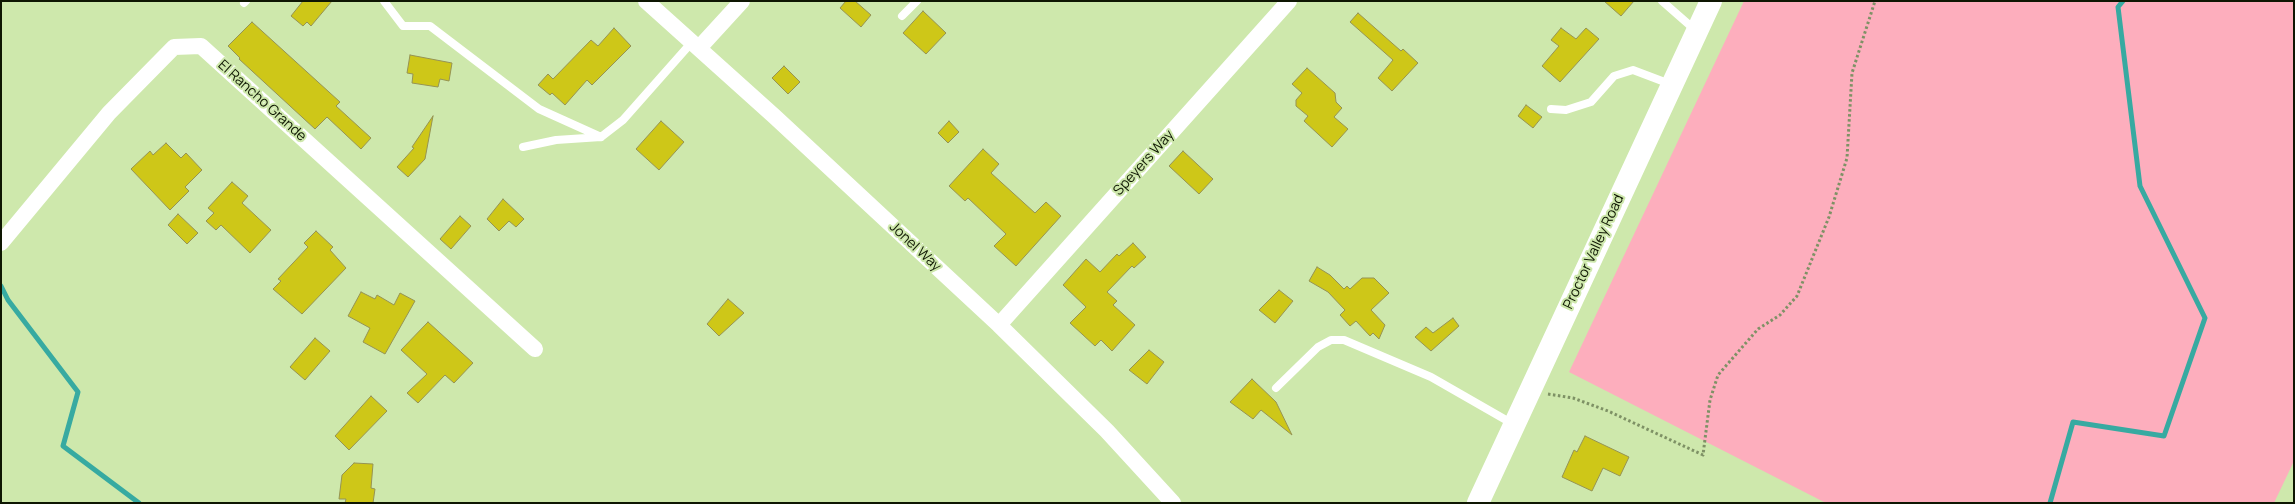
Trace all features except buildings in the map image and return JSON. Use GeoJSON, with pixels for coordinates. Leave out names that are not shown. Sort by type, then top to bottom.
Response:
{"type":"FeatureCollection","features":[{"type":"Feature","properties":{"kind":"street","name":"Jonel Way"},"geometry":{"type":"LineString","coordinates":[[646,1],[774,116],[999,326],[1107,431],[1174,503]]}},
{"type":"Feature","properties":{"kind":"street"},"geometry":{"type":"LineString","coordinates":[[696,45],[742,1]]}},
{"type":"Feature","properties":{"kind":"street","name":"Speyers Way"},"geometry":{"type":"LineString","coordinates":[[999,326],[1289,1]]}},
{"type":"Feature","properties":{"kind":"street","name":"Proctor Valley Road"},"geometry":{"type":"LineString","coordinates":[[1478,503],[1711,1]]}},
{"type":"Feature","properties":{"kind":"street","name":"El Rancho Grande"},"geometry":{"type":"LineString","coordinates":[[2,242],[109,114],[174,47],[201,46],[535,349]]}},
{"type":"Feature","properties":{"kind":"lane"},"geometry":{"type":"LineString","coordinates":[[384,1],[403,26],[430,26],[538,109],[601,137]]}},
{"type":"Feature","properties":{"kind":"lane"},"geometry":{"type":"LineString","coordinates":[[902,16],[917,1]]}},
{"type":"Feature","properties":{"kind":"lane"},"geometry":{"type":"LineString","coordinates":[[1662,1],[1697,31]]}},
{"type":"Feature","properties":{"kind":"lane"},"geometry":{"type":"LineString","coordinates":[[523,147],[556,140],[601,137],[623,120],[696,45]]}},
{"type":"Feature","properties":{"kind":"lane"},"geometry":{"type":"LineString","coordinates":[[1551,109],[1566,110],[1592,102],[1614,76],[1633,70],[1672,85]]}},
{"type":"Feature","properties":{"kind":"lane"},"geometry":{"type":"LineString","coordinates":[[1276,388],[1318,347],[1331,340],[1344,340],[1431,377],[1514,425]]}},
{"type":"Feature","properties":{"kind":"path"},"geometry":{"type":"LineString","coordinates":[[1530,392],[1573,398],[1590,404],[1703,455],[1710,400],[1718,375],[1758,328],[1780,315],[1798,296],[1829,216],[1847,158],[1852,72],[1875,1]]}},
{"type":"Feature","properties":{"kind":"shaded area"},"geometry":{"type":"Polygon","coordinates":[[[1744,1],[2294,1],[2294,461],[2274,503],[1826,503],[1569,372],[1744,1]]]}},
{"type":"Feature","properties":{"kind":"waterway"},"geometry":{"type":"LineString","coordinates":[[2050,503],[2073,422],[2164,436],[2205,318],[2140,186],[2118,7],[2123,1]]}},
{"type":"Feature","properties":{"kind":"waterway"},"geometry":{"type":"LineString","coordinates":[[1,286],[8,300],[78,392],[63,446],[139,503]]}}]}
